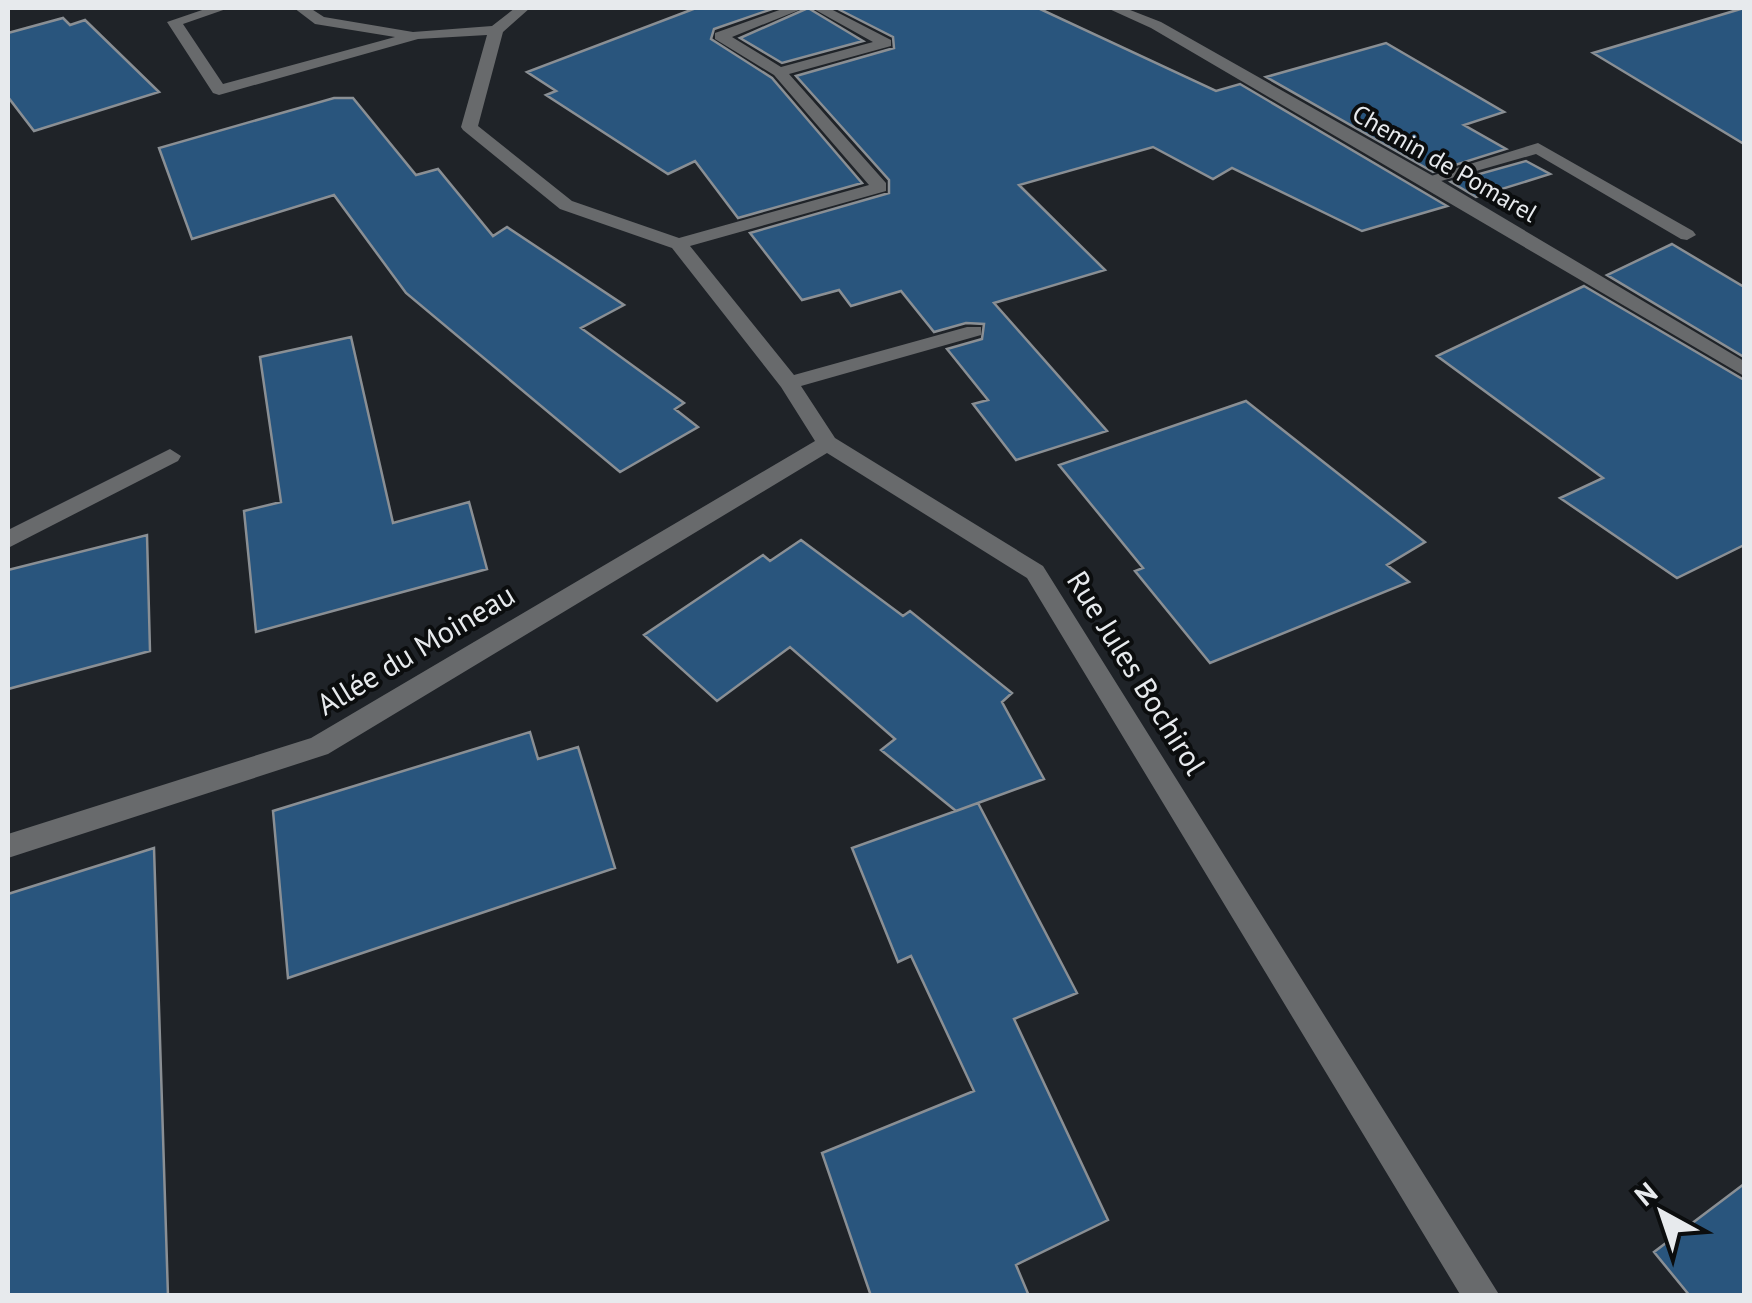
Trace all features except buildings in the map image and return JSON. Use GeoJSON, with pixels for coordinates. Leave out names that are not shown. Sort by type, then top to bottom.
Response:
{"type":"FeatureCollection","features":[{"type":"Feature","properties":{"kind":"street"},"geometry":{"type":"LineString","coordinates":[[222,8],[174,22],[219,90],[417,35]]}},
{"type":"Feature","properties":{"kind":"street"},"geometry":{"type":"LineString","coordinates":[[301,8],[320,21],[417,35],[496,30]]}},
{"type":"Feature","properties":{"kind":"street"},"geometry":{"type":"LineString","coordinates":[[523,8],[496,30],[469,127],[566,205],[678,244],[880,187],[779,72],[720,36],[796,8]]}},
{"type":"Feature","properties":{"kind":"street"},"geometry":{"type":"LineString","coordinates":[[779,72],[886,42],[819,8]]}},
{"type":"Feature","properties":{"kind":"street","name":"Chemin de Pomarel"},"geometry":{"type":"LineString","coordinates":[[1114,8],[1156,26],[1427,180],[1744,370]]}},
{"type":"Feature","properties":{"kind":"street"},"geometry":{"type":"LineString","coordinates":[[1427,180],[1538,148],[1687,234]]}},
{"type":"Feature","properties":{"kind":"street","name":"Rue Jules Bochirol"},"geometry":{"type":"LineString","coordinates":[[678,244],[789,382],[827,443],[1035,572],[1473,1293]]}},
{"type":"Feature","properties":{"kind":"street"},"geometry":{"type":"LineString","coordinates":[[789,382],[974,331]]}},
{"type":"Feature","properties":{"kind":"street","name":"Allée du Moineau"},"geometry":{"type":"LineString","coordinates":[[8,846],[319,746],[827,443]]}},
{"type":"Feature","properties":{"kind":"street"},"geometry":{"type":"LineString","coordinates":[[8,540],[170,456]]}}]}
